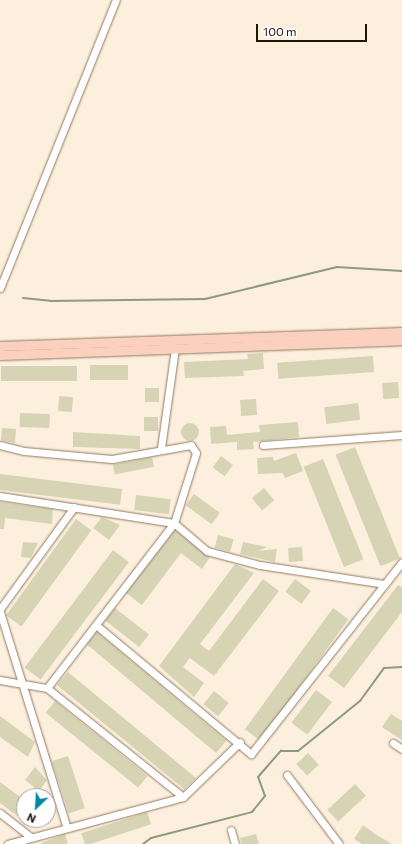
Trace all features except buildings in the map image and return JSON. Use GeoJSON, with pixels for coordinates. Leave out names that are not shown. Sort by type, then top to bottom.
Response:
{"type":"FeatureCollection","features":[{"type":"Feature","properties":{"kind":"main road"},"geometry":{"type":"LineString","coordinates":[[0,346],[402,332]]}},
{"type":"Feature","properties":{"kind":"main road"},"geometry":{"type":"LineString","coordinates":[[0,355],[402,340]]}},
{"type":"Feature","properties":{"kind":"street"},"geometry":{"type":"LineString","coordinates":[[0,288],[116,0]]}},
{"type":"Feature","properties":{"kind":"street"},"geometry":{"type":"LineString","coordinates":[[161,448],[175,349]]}},
{"type":"Feature","properties":{"kind":"street"},"geometry":{"type":"LineString","coordinates":[[263,445],[402,435]]}},
{"type":"Feature","properties":{"kind":"street"},"geometry":{"type":"LineString","coordinates":[[0,445],[24,451],[112,459],[161,448],[191,445],[196,454],[174,523],[47,688]]}},
{"type":"Feature","properties":{"kind":"street"},"geometry":{"type":"LineString","coordinates":[[0,496],[174,523],[207,550],[260,565],[384,584]]}},
{"type":"Feature","properties":{"kind":"street"},"geometry":{"type":"LineString","coordinates":[[67,828],[24,682],[0,610],[74,507]]}},
{"type":"Feature","properties":{"kind":"street"},"geometry":{"type":"LineString","coordinates":[[96,625],[240,742],[251,754],[402,562]]}},
{"type":"Feature","properties":{"kind":"street"},"geometry":{"type":"LineString","coordinates":[[0,680],[24,682],[47,688],[183,797]]}},
{"type":"Feature","properties":{"kind":"street"},"geometry":{"type":"LineString","coordinates":[[8,844],[183,797],[240,742]]}},
{"type":"Feature","properties":{"kind":"street"},"geometry":{"type":"LineString","coordinates":[[393,743],[402,749]]}},
{"type":"Feature","properties":{"kind":"street"},"geometry":{"type":"LineString","coordinates":[[286,775],[338,841],[346,844]]}},
{"type":"Feature","properties":{"kind":"street"},"geometry":{"type":"LineString","coordinates":[[0,814],[31,837]]}},
{"type":"Feature","properties":{"kind":"street"},"geometry":{"type":"LineString","coordinates":[[231,830],[234,844]]}},
{"type":"Feature","properties":{"kind":"waterway"},"geometry":{"type":"LineString","coordinates":[[23,298],[50,301],[205,299],[337,267],[402,271]]}},
{"type":"Feature","properties":{"kind":"waterway"},"geometry":{"type":"LineString","coordinates":[[143,844],[151,838],[252,812],[265,796],[258,777],[281,751],[298,751],[360,701],[384,668],[402,667]]}}]}
